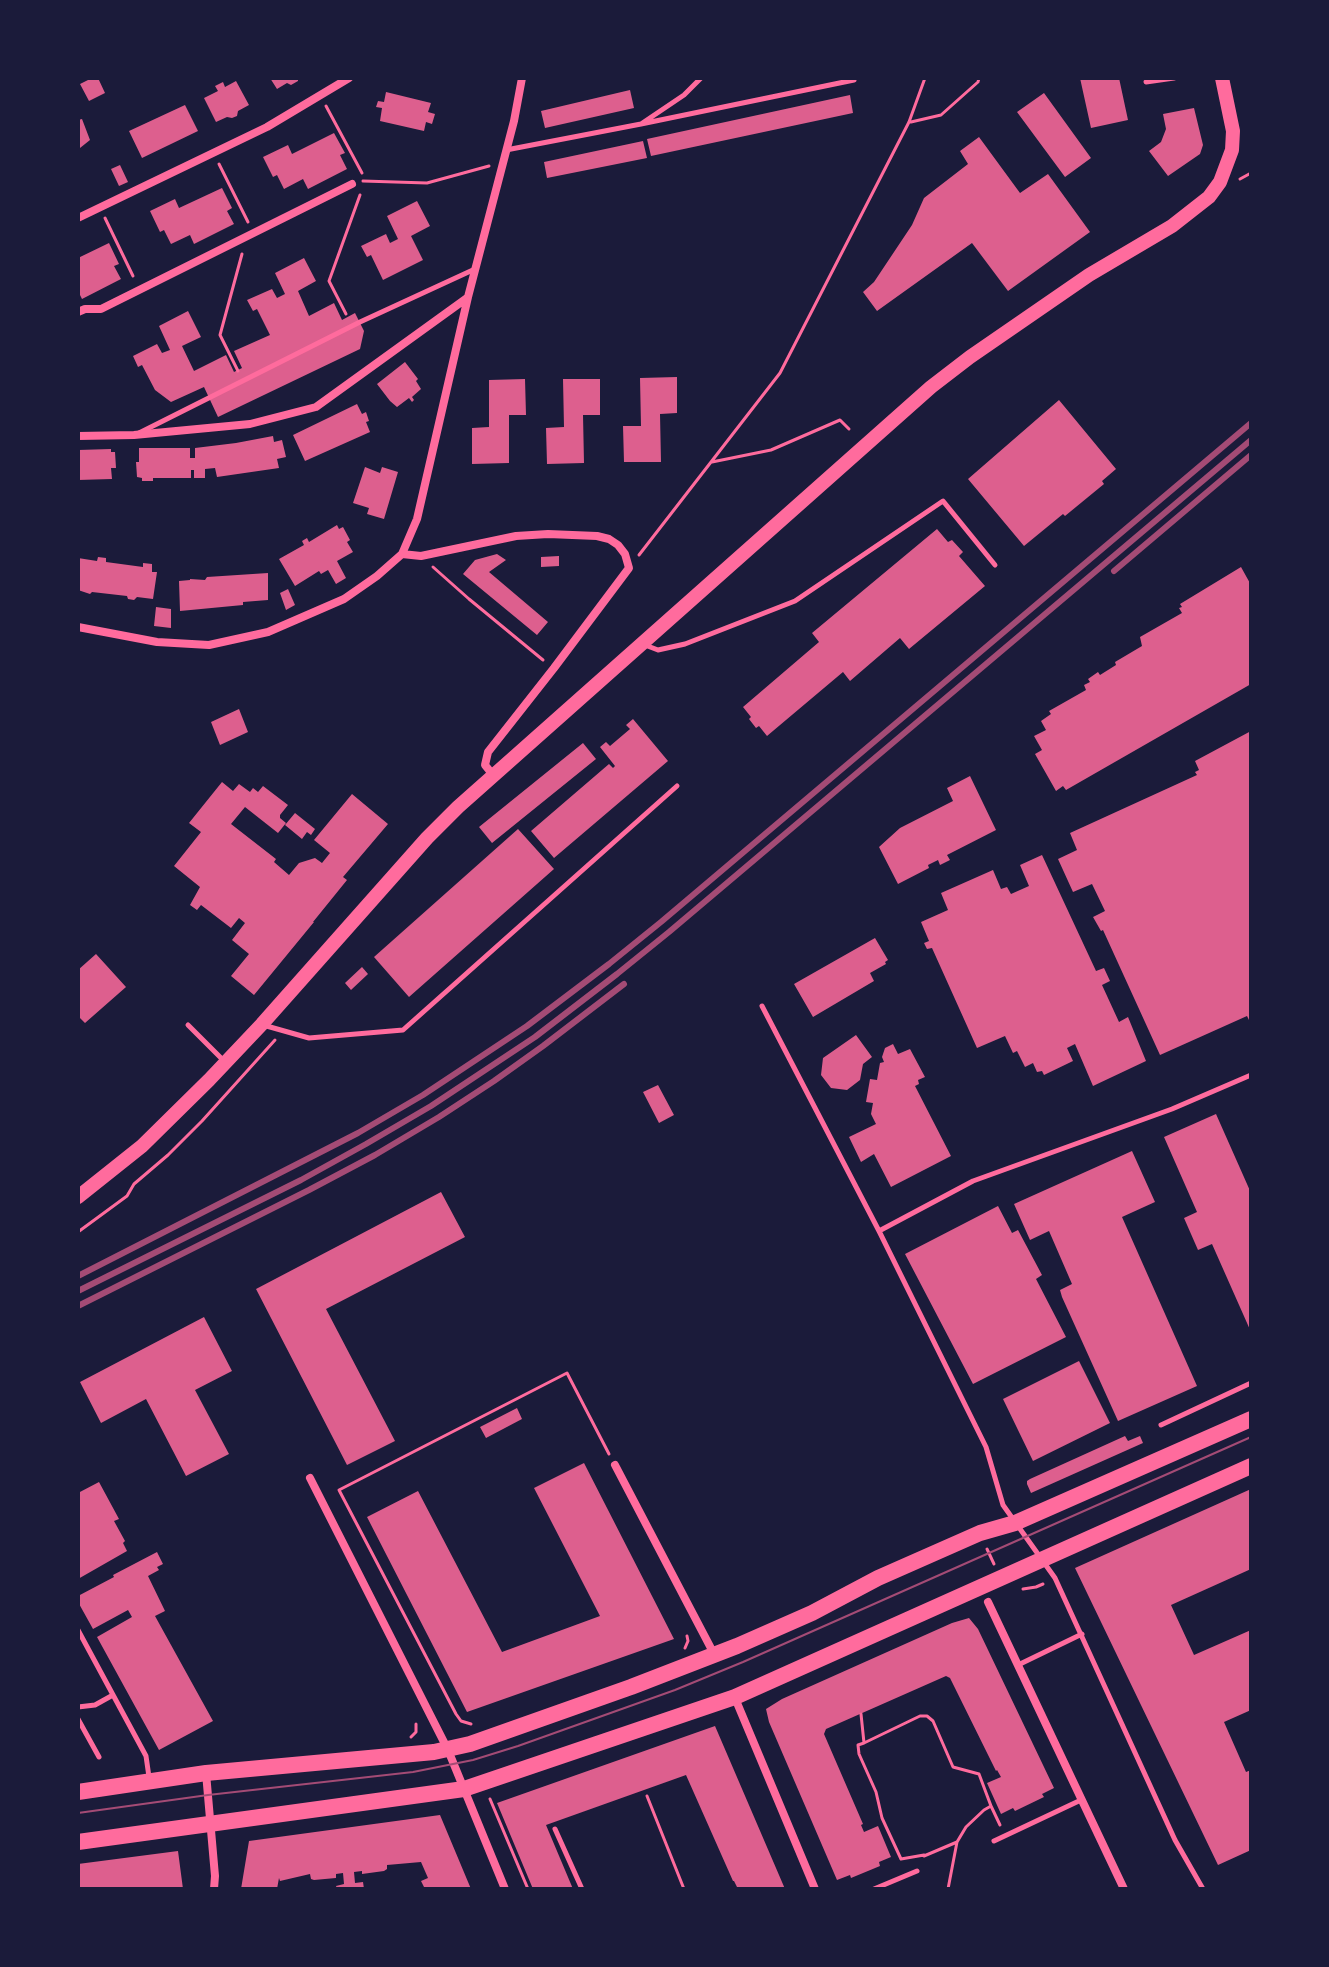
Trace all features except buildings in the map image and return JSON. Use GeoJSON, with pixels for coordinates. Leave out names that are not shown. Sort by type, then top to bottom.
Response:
{"type":"FeatureCollection","features":[{"type":"Feature","properties":{"kind":"main road"},"geometry":{"type":"LineString","coordinates":[[78,1792],[206,1773],[448,1750],[523,1726],[714,1655],[812,1613],[878,1578],[980,1533],[1015,1523],[1251,1419]]}},
{"type":"Feature","properties":{"kind":"main road"},"geometry":{"type":"LineString","coordinates":[[78,1842],[464,1789],[735,1697],[1251,1466]]}},
{"type":"Feature","properties":{"kind":"street"},"geometry":{"type":"LineString","coordinates":[[78,218],[267,127],[349,78]]}},
{"type":"Feature","properties":{"kind":"street"},"geometry":{"type":"LineString","coordinates":[[78,627],[157,642],[209,645],[268,632],[344,599],[402,554],[417,519],[522,78]]}},
{"type":"Feature","properties":{"kind":"street"},"geometry":{"type":"LineString","coordinates":[[78,1197],[142,1146],[225,1063],[427,838],[640,644],[931,387],[1089,275],[1172,226],[1209,197],[1220,182],[1232,150],[1233,131],[1222,78]]}},
{"type":"Feature","properties":{"kind":"street"},"geometry":{"type":"LineString","coordinates":[[78,312],[101,309],[352,184]]}},
{"type":"Feature","properties":{"kind":"street"},"geometry":{"type":"LineString","coordinates":[[78,436],[134,435],[250,424],[316,407],[468,297]]}},
{"type":"Feature","properties":{"kind":"street"},"geometry":{"type":"LineString","coordinates":[[402,554],[421,556],[516,536],[548,534],[609,539],[625,554],[629,568],[488,752],[485,765],[493,775]]}},
{"type":"Feature","properties":{"kind":"street"},"geometry":{"type":"LineString","coordinates":[[615,1465],[714,1655]]}},
{"type":"Feature","properties":{"kind":"street"},"geometry":{"type":"LineString","coordinates":[[310,1478],[448,1750],[505,1889]]}},
{"type":"Feature","properties":{"kind":"street"},"geometry":{"type":"LineString","coordinates":[[988,1602],[1124,1889]]}},
{"type":"Feature","properties":{"kind":"street"},"geometry":{"type":"LineString","coordinates":[[735,1697],[815,1889]]}},
{"type":"Feature","properties":{"kind":"street"},"geometry":{"type":"LineString","coordinates":[[206,1773],[214,1889]]}},
{"type":"Feature","properties":{"kind":"lane"},"geometry":{"type":"LineString","coordinates":[[641,124],[684,95],[701,78]]}},
{"type":"Feature","properties":{"kind":"lane"},"geometry":{"type":"LineString","coordinates":[[1146,82],[1174,78]]}},
{"type":"Feature","properties":{"kind":"lane"},"geometry":{"type":"LineString","coordinates":[[506,150],[854,80]]}},
{"type":"Feature","properties":{"kind":"lane"},"geometry":{"type":"LineString","coordinates":[[134,435],[352,326],[476,269]]}},
{"type":"Feature","properties":{"kind":"lane"},"geometry":{"type":"LineString","coordinates":[[640,644],[658,650],[685,644],[795,601],[943,501],[995,565]]}},
{"type":"Feature","properties":{"kind":"lane"},"geometry":{"type":"LineString","coordinates":[[262,1024],[309,1038],[403,1030],[677,786]]}},
{"type":"Feature","properties":{"kind":"lane"},"geometry":{"type":"LineString","coordinates":[[762,1006],[879,1231],[986,1447],[1003,1505],[1055,1578],[1175,1840],[1203,1889]]}},
{"type":"Feature","properties":{"kind":"lane"},"geometry":{"type":"LineString","coordinates":[[188,1025],[225,1063]]}},
{"type":"Feature","properties":{"kind":"lane"},"geometry":{"type":"LineString","coordinates":[[879,1231],[973,1181],[1172,1109],[1251,1075]]}},
{"type":"Feature","properties":{"kind":"lane"},"geometry":{"type":"LineString","coordinates":[[1161,1425],[1251,1383]]}},
{"type":"Feature","properties":{"kind":"lane"},"geometry":{"type":"LineString","coordinates":[[78,1630],[146,1756],[150,1782]]}},
{"type":"Feature","properties":{"kind":"lane"},"geometry":{"type":"LineString","coordinates":[[1018,1665],[1082,1634]]}},
{"type":"Feature","properties":{"kind":"lane"},"geometry":{"type":"LineString","coordinates":[[78,1707],[95,1705],[113,1695]]}},
{"type":"Feature","properties":{"kind":"lane"},"geometry":{"type":"LineString","coordinates":[[78,1719],[99,1757]]}},
{"type":"Feature","properties":{"kind":"lane"},"geometry":{"type":"LineString","coordinates":[[994,1841],[1082,1800]]}},
{"type":"Feature","properties":{"kind":"lane"},"geometry":{"type":"LineString","coordinates":[[555,1829],[582,1889]]}},
{"type":"Feature","properties":{"kind":"lane"},"geometry":{"type":"LineString","coordinates":[[874,1889],[917,1871]]}},
{"type":"Feature","properties":{"kind":"path"},"geometry":{"type":"LineString","coordinates":[[629,568],[780,373],[909,122],[925,78]]}},
{"type":"Feature","properties":{"kind":"path"},"geometry":{"type":"LineString","coordinates":[[909,122],[941,115],[978,80],[985,78]]}},
{"type":"Feature","properties":{"kind":"path"},"geometry":{"type":"LineString","coordinates":[[331,115],[365,180],[427,183],[482,167]]}},
{"type":"Feature","properties":{"kind":"path"},"geometry":{"type":"LineString","coordinates":[[219,164],[250,235],[220,335],[238,370]]}},
{"type":"Feature","properties":{"kind":"path"},"geometry":{"type":"LineString","coordinates":[[1240,179],[1251,173]]}},
{"type":"Feature","properties":{"kind":"path"},"geometry":{"type":"LineString","coordinates":[[347,317],[329,281],[360,194]]}},
{"type":"Feature","properties":{"kind":"path"},"geometry":{"type":"LineString","coordinates":[[106,220],[140,290]]}},
{"type":"Feature","properties":{"kind":"path"},"geometry":{"type":"LineString","coordinates":[[711,462],[771,450],[840,420],[849,429]]}},
{"type":"Feature","properties":{"kind":"path"},"geometry":{"type":"LineString","coordinates":[[421,556],[554,668]]}},
{"type":"Feature","properties":{"kind":"path"},"geometry":{"type":"LineString","coordinates":[[78,1232],[127,1196],[134,1184],[202,1121],[283,1031]]}},
{"type":"Feature","properties":{"kind":"path"},"geometry":{"type":"LineString","coordinates":[[456,1714],[339,1490],[567,1373],[615,1465]]}},
{"type":"Feature","properties":{"kind":"path"},"geometry":{"type":"LineString","coordinates":[[980,1533],[1000,1578]]}},
{"type":"Feature","properties":{"kind":"path"},"geometry":{"type":"LineString","coordinates":[[1022,1589],[1036,1587],[1055,1578]]}},
{"type":"Feature","properties":{"kind":"path"},"geometry":{"type":"LineString","coordinates":[[861,1714],[864,1743]]}},
{"type":"Feature","properties":{"kind":"path"},"geometry":{"type":"LineString","coordinates":[[957,1842],[924,1855],[901,1859],[882,1818],[876,1792],[858,1745],[920,1716],[927,1716],[933,1721],[953,1767],[979,1774],[1005,1836]]}},
{"type":"Feature","properties":{"kind":"path"},"geometry":{"type":"LineString","coordinates":[[647,1796],[684,1889]]}},
{"type":"Feature","properties":{"kind":"path"},"geometry":{"type":"LineString","coordinates":[[490,1799],[528,1889]]}},
{"type":"Feature","properties":{"kind":"path"},"geometry":{"type":"LineString","coordinates":[[948,1889],[957,1842],[966,1827],[991,1806]]}},
{"type":"Feature","properties":{"kind":"path"},"geometry":{"type":"LineString","coordinates":[[917,1871],[924,1855]]}},
{"type":"Feature","properties":{"kind":"tram line"},"geometry":{"type":"LineString","coordinates":[[78,1813],[413,1772],[473,1760],[518,1746],[675,1690],[743,1662],[1251,1437]]}},
{"type":"Feature","properties":{"kind":"railway"},"geometry":{"type":"LineString","coordinates":[[78,1276],[358,1133],[423,1095],[527,1026],[661,922],[1251,423]]}},
{"type":"Feature","properties":{"kind":"railway"},"geometry":{"type":"LineString","coordinates":[[78,1291],[301,1180],[366,1144],[431,1106],[535,1037],[669,932],[1251,440]]}},
{"type":"Feature","properties":{"kind":"railway"},"geometry":{"type":"LineString","coordinates":[[1114,571],[1251,455]]}},
{"type":"Feature","properties":{"kind":"railway"},"geometry":{"type":"LineString","coordinates":[[78,1306],[375,1155],[494,1081],[624,984]]}}]}
